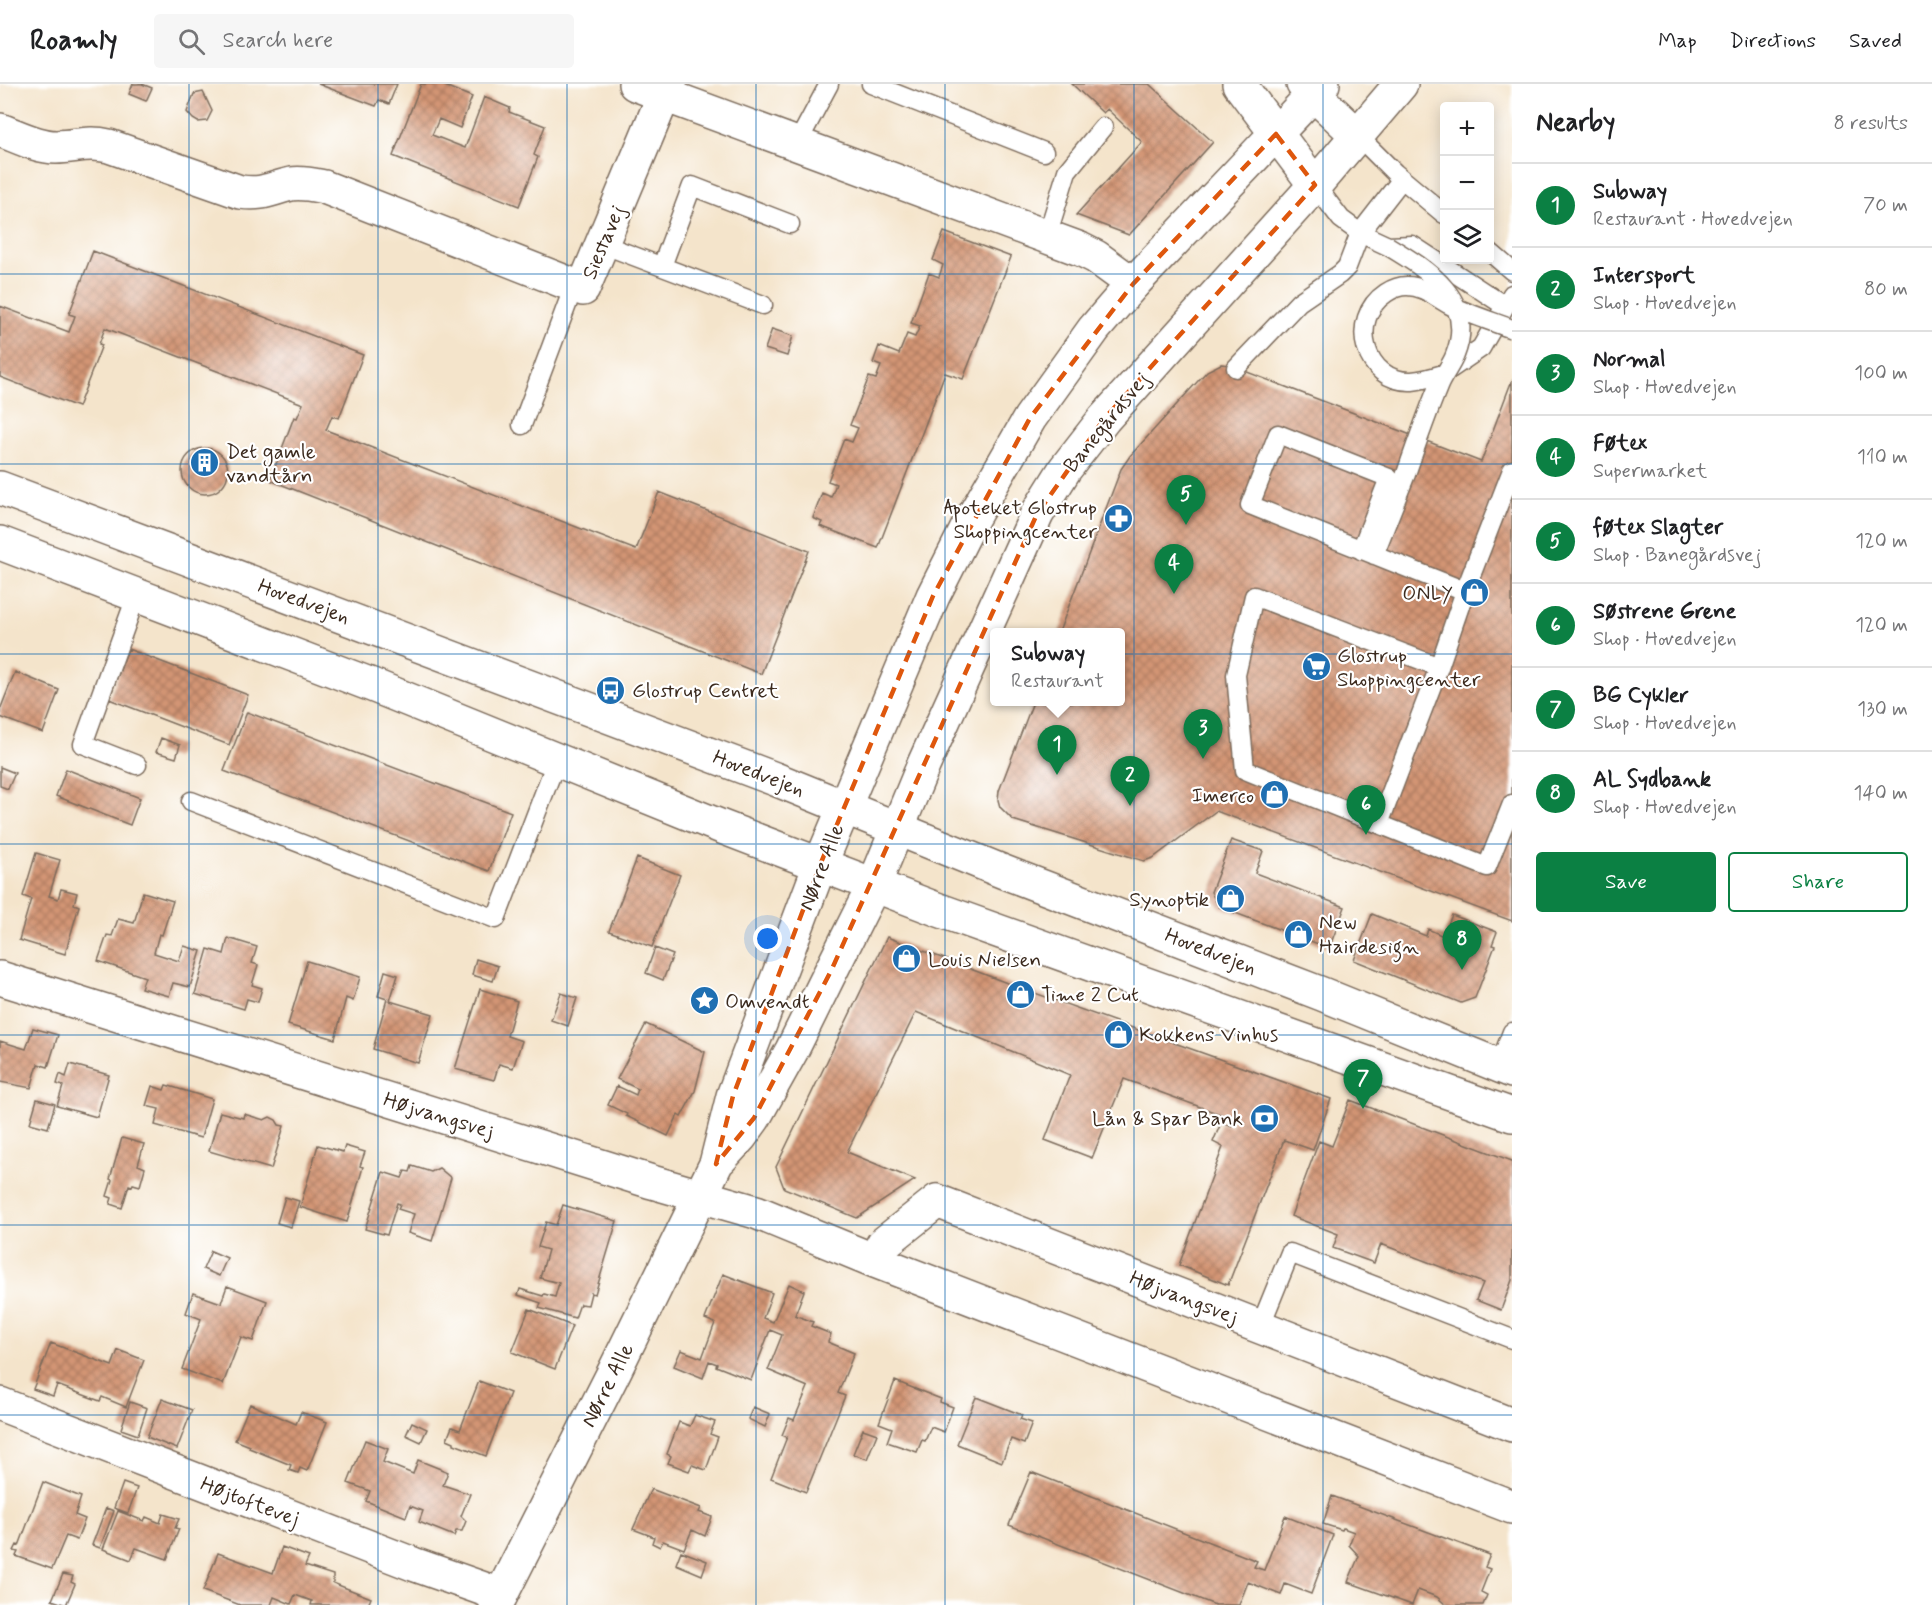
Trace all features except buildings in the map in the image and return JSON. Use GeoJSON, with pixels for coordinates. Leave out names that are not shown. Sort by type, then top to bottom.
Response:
{"type":"FeatureCollection","features":[{"type":"Feature","properties":{"kind":"street"},"geometry":{"type":"LineString","coordinates":[[1239,84],[1315,185]]}},
{"type":"Feature","properties":{"kind":"street","name":"Banegårdsvej"},"geometry":{"type":"LineString","coordinates":[[874,885],[1011,567],[1037,514],[1060,478],[1104,419],[1315,185],[1401,84]]}},
{"type":"Feature","properties":{"kind":"street"},"geometry":{"type":"LineString","coordinates":[[844,807],[933,596],[978,509],[1030,418],[1094,329],[1133,284],[1276,134],[1313,87],[1356,135]]}},
{"type":"Feature","properties":{"kind":"street","name":"Siestavej"},"geometry":{"type":"LineString","coordinates":[[0,130],[53,147],[94,143],[109,146],[240,192],[262,193],[292,184],[308,183],[583,289],[602,244],[657,88],[797,144],[1047,236],[1096,257],[1133,284]]}},
{"type":"Feature","properties":{"kind":"street","name":"Hovedvejen"},"geometry":{"type":"LineString","coordinates":[[0,488],[586,706],[1322,994],[1505,1069]]}},
{"type":"Feature","properties":{"kind":"street"},"geometry":{"type":"LineString","coordinates":[[0,543],[372,685],[556,762],[820,865],[1512,1115]]}},
{"type":"Feature","properties":{"kind":"street","name":"Nørre Alle"},"geometry":{"type":"LineString","coordinates":[[498,1600],[716,1164],[733,1096],[844,807]]}},
{"type":"Feature","properties":{"kind":"street","name":"Nørre Alle"},"geometry":{"type":"LineString","coordinates":[[716,1164],[754,1118],[792,1050],[874,885]]}},
{"type":"Feature","properties":{"kind":"street","name":"Højvangsvej"},"geometry":{"type":"LineString","coordinates":[[0,978],[756,1212],[874,1261],[1512,1508]]}},
{"type":"Feature","properties":{"kind":"street","name":"Højvangsvej"},"geometry":{"type":"LineString","coordinates":[[874,1261],[883,1244],[937,1201],[1512,1425]]}},
{"type":"Feature","properties":{"kind":"street","name":"Højtoftevej"},"geometry":{"type":"LineString","coordinates":[[0,1404],[498,1600]]}},
{"type":"Feature","properties":{"kind":"lane"},"geometry":{"type":"LineString","coordinates":[[797,144],[829,84]]}},
{"type":"Feature","properties":{"kind":"lane"},"geometry":{"type":"LineString","coordinates":[[871,84],[1044,152]]}},
{"type":"Feature","properties":{"kind":"lane"},"geometry":{"type":"LineString","coordinates":[[1047,236],[1067,171],[1103,127]]}},
{"type":"Feature","properties":{"kind":"lane"},"geometry":{"type":"LineString","coordinates":[[1356,135],[1402,179],[1440,211]]}},
{"type":"Feature","properties":{"kind":"lane"},"geometry":{"type":"LineString","coordinates":[[1236,368],[1299,302],[1347,267],[1360,233],[1402,179]]}},
{"type":"Feature","properties":{"kind":"lane"},"geometry":{"type":"LineString","coordinates":[[1315,185],[1341,219],[1360,233],[1388,246],[1421,266],[1442,285],[1455,303],[1460,316],[1461,329],[1455,355],[1439,385],[1406,474],[1367,552]]}},
{"type":"Feature","properties":{"kind":"lane"},"geometry":{"type":"LineString","coordinates":[[662,266],[692,186],[790,224]]}},
{"type":"Feature","properties":{"kind":"lane"},"geometry":{"type":"LineString","coordinates":[[602,244],[763,305]]}},
{"type":"Feature","properties":{"kind":"lane"},"geometry":{"type":"LineString","coordinates":[[1388,246],[1412,245],[1509,300],[1481,348],[1443,374],[1410,381],[1393,378],[1379,369],[1369,357],[1364,342],[1364,325],[1370,308],[1394,288],[1407,286],[1427,290],[1449,304],[1512,329]]}},
{"type":"Feature","properties":{"kind":"lane"},"geometry":{"type":"LineString","coordinates":[[1494,255],[1512,271]]}},
{"type":"Feature","properties":{"kind":"lane"},"geometry":{"type":"LineString","coordinates":[[522,425],[574,286]]}},
{"type":"Feature","properties":{"kind":"lane"},"geometry":{"type":"LineString","coordinates":[[1367,552],[1389,478],[1278,434],[1250,506],[1465,591]]}},
{"type":"Feature","properties":{"kind":"lane"},"geometry":{"type":"LineString","coordinates":[[1379,824],[1512,470]]}},
{"type":"Feature","properties":{"kind":"lane"},"geometry":{"type":"LineString","coordinates":[[137,594],[83,744],[137,765]]}},
{"type":"Feature","properties":{"kind":"lane"},"geometry":{"type":"LineString","coordinates":[[1439,667],[1254,596],[1236,675],[1245,770],[1488,867],[1512,804]]}},
{"type":"Feature","properties":{"kind":"lane"},"geometry":{"type":"LineString","coordinates":[[191,801],[496,919],[556,762]]}},
{"type":"Feature","properties":{"kind":"lane"},"geometry":{"type":"LineString","coordinates":[[1505,1069],[1512,1032]]}},
{"type":"Feature","properties":{"kind":"lane"},"geometry":{"type":"LineString","coordinates":[[1260,1327],[1290,1253],[1512,1339]]}},
{"type":"Feature","properties":{"kind":"highlighted area"},"geometry":{"type":"Polygon","coordinates":[[[1276,134],[1315,185],[1104,419],[1037,514],[831,971],[754,1118],[716,1164],[733,1096],[820,865],[933,596],[1030,418],[1133,284],[1276,134]]]}},
{"type":"Feature","properties":{"kind":"place","name":"Det gamle vandtårn"},"geometry":{"type":"Point","coordinates":[205,463]}},
{"type":"Feature","properties":{"kind":"place","name":"Apoteket Glostrup Shoppingcenter"},"geometry":{"type":"Point","coordinates":[1118,519]}},
{"type":"Feature","properties":{"kind":"place","name":"føtex Slagter"},"geometry":{"type":"Point","coordinates":[1186,525]}},
{"type":"Feature","properties":{"kind":"place","name":"ONLY"},"geometry":{"type":"Point","coordinates":[1474,593]}},
{"type":"Feature","properties":{"kind":"place","name":"Føtex"},"geometry":{"type":"Point","coordinates":[1174,594]}},
{"type":"Feature","properties":{"kind":"place","name":"Glostrup Shoppingcenter"},"geometry":{"type":"Point","coordinates":[1316,667]}},
{"type":"Feature","properties":{"kind":"place","name":"Glostrup Centret"},"geometry":{"type":"Point","coordinates":[611,690]}},
{"type":"Feature","properties":{"kind":"place","name":"Normal"},"geometry":{"type":"Point","coordinates":[1203,759]}},
{"type":"Feature","properties":{"kind":"place","name":"Subway"},"geometry":{"type":"Point","coordinates":[1057,775]}},
{"type":"Feature","properties":{"kind":"place","name":"Imerco"},"geometry":{"type":"Point","coordinates":[1275,795]}},
{"type":"Feature","properties":{"kind":"place","name":"Intersport"},"geometry":{"type":"Point","coordinates":[1130,806]}},
{"type":"Feature","properties":{"kind":"place","name":"Søstrene Grene"},"geometry":{"type":"Point","coordinates":[1366,835]}},
{"type":"Feature","properties":{"kind":"place","name":"Synoptik"},"geometry":{"type":"Point","coordinates":[1230,899]}},
{"type":"Feature","properties":{"kind":"place","name":"New Hairdesign"},"geometry":{"type":"Point","coordinates":[1298,934]}},
{"type":"Feature","properties":{"kind":"place","name":"Louis Nielsen"},"geometry":{"type":"Point","coordinates":[907,959]}},
{"type":"Feature","properties":{"kind":"place","name":"AL Sydbank"},"geometry":{"type":"Point","coordinates":[1462,970]}},
{"type":"Feature","properties":{"kind":"place","name":"Time 2 Cut"},"geometry":{"type":"Point","coordinates":[1020,994]}},
{"type":"Feature","properties":{"kind":"place","name":"Omvendt"},"geometry":{"type":"Point","coordinates":[704,1001]}},
{"type":"Feature","properties":{"kind":"place","name":"Kokkens Vinhus"},"geometry":{"type":"Point","coordinates":[1118,1034]}},
{"type":"Feature","properties":{"kind":"place","name":"BG Cykler"},"geometry":{"type":"Point","coordinates":[1363,1109]}},
{"type":"Feature","properties":{"kind":"place","name":"Lån & Spar Bank"},"geometry":{"type":"Point","coordinates":[1264,1118]}}]}
